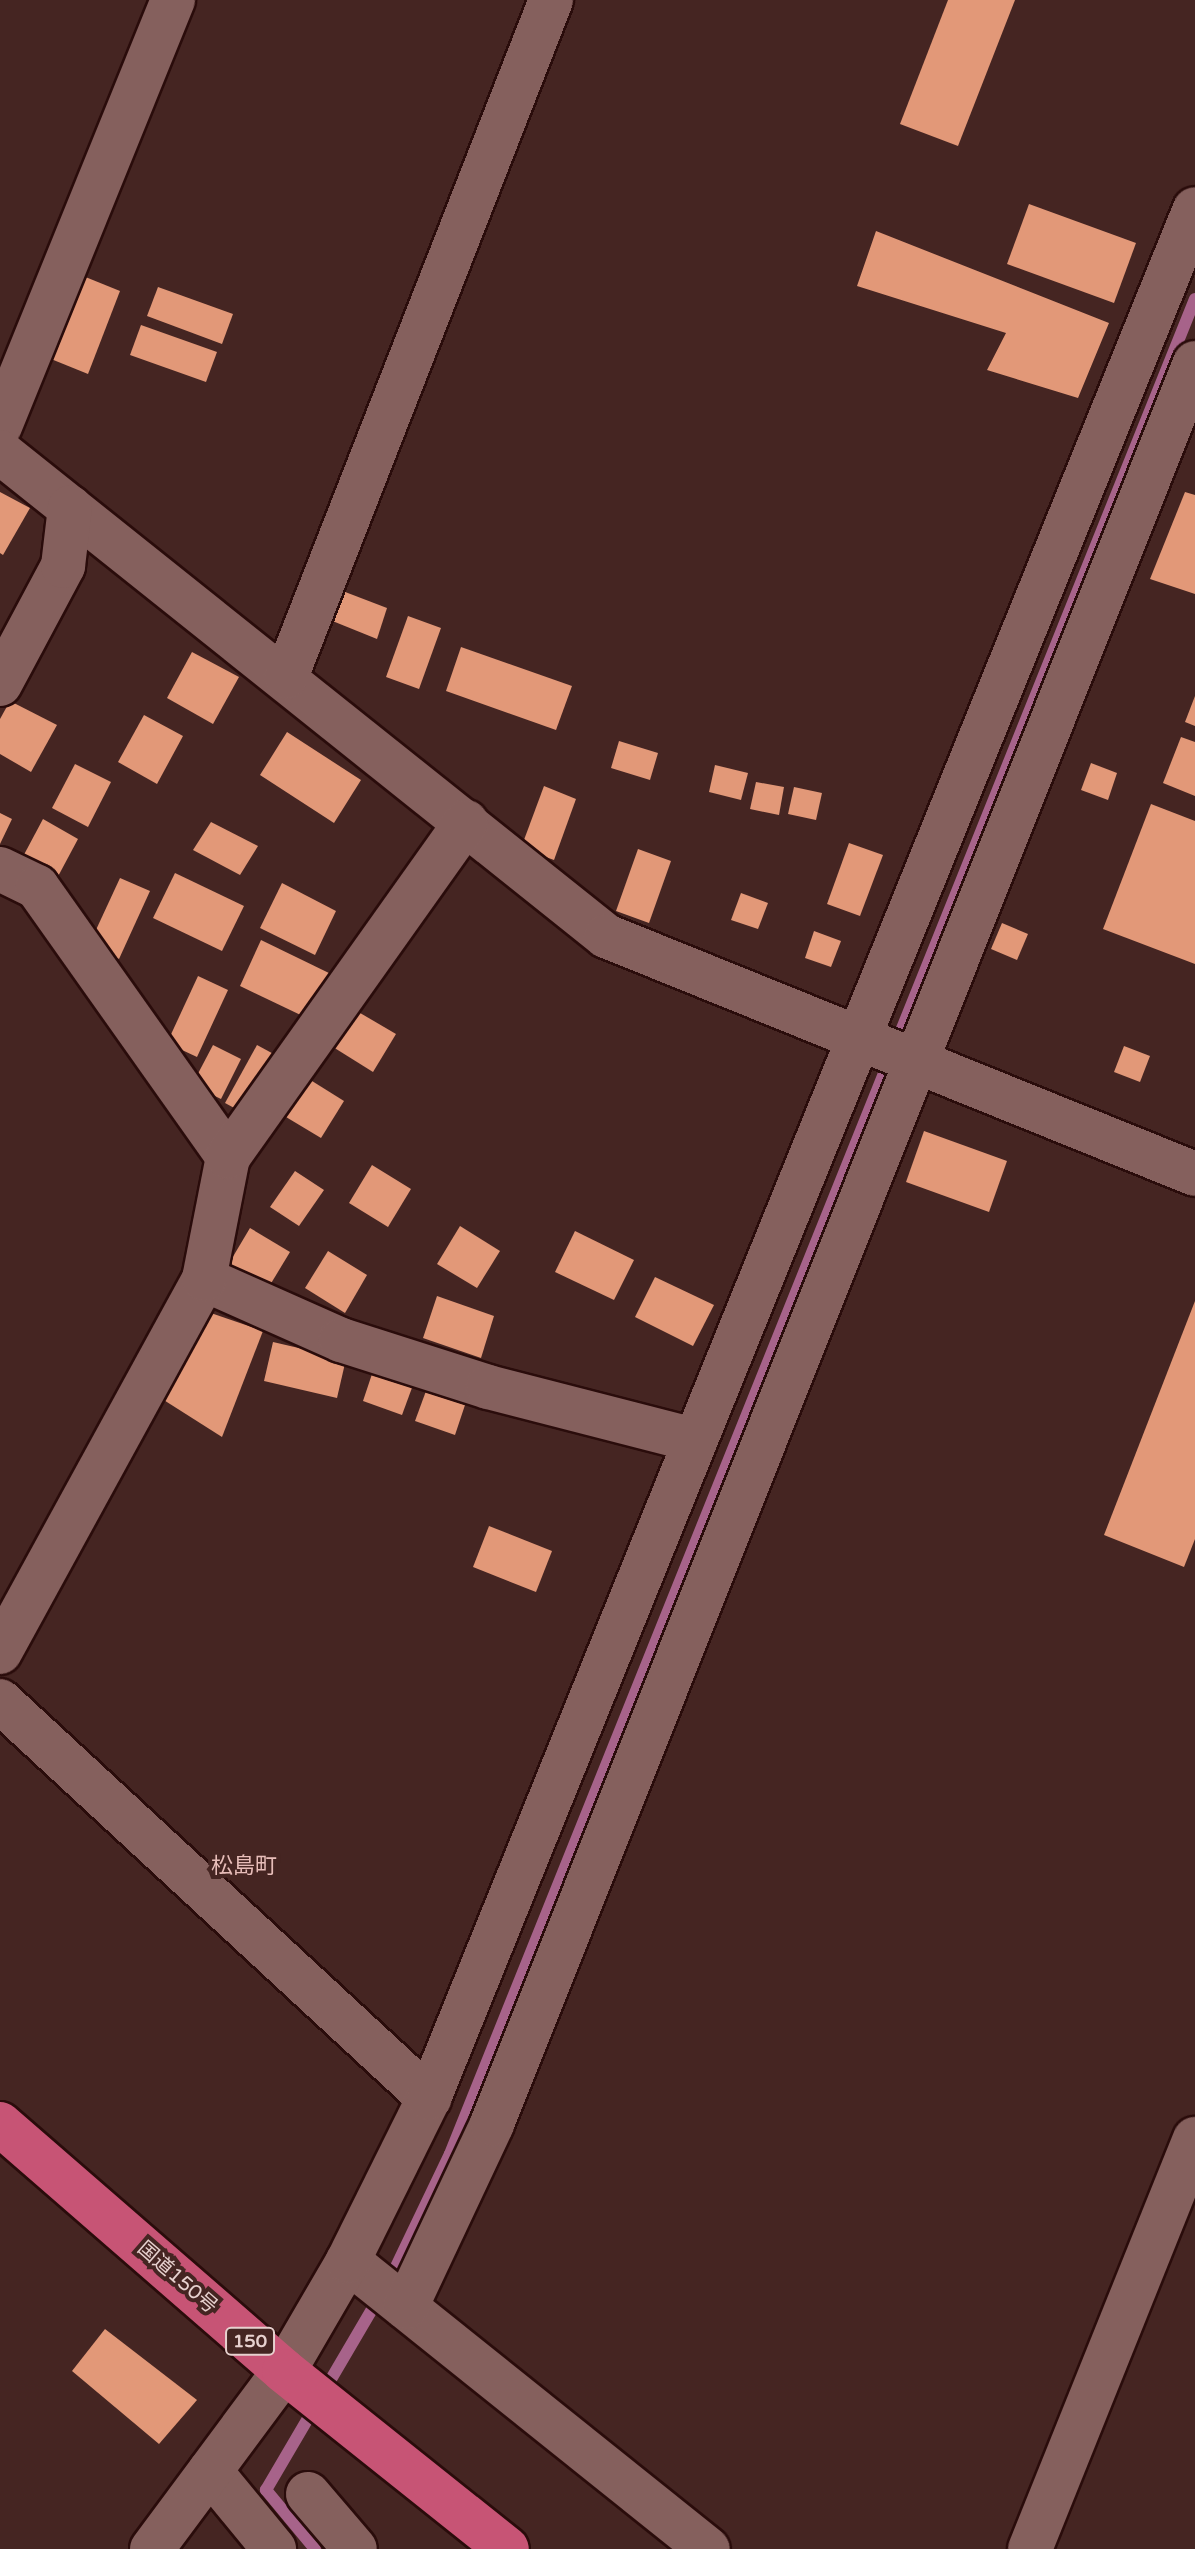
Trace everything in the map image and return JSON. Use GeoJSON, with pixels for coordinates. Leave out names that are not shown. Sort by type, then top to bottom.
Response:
{"type":"FeatureCollection","features":[{"type":"Feature","properties":{"kind":"highway","name":"国道150号"},"geometry":{"type":"LineString","coordinates":[[0,2124],[284,2371],[507,2549]]}},
{"type":"Feature","properties":{"kind":"street"},"geometry":{"type":"LineString","coordinates":[[0,426],[173,0]]}},
{"type":"Feature","properties":{"kind":"street"},"geometry":{"type":"LineString","coordinates":[[286,677],[551,0]]}},
{"type":"Feature","properties":{"kind":"street"},"geometry":{"type":"LineString","coordinates":[[406,2307],[492,2124],[890,1050],[1195,209]]}},
{"type":"Feature","properties":{"kind":"street"},"geometry":{"type":"LineString","coordinates":[[152,2549],[284,2371],[348,2261],[429,2098],[695,1440],[890,1050],[1195,363]]}},
{"type":"Feature","properties":{"kind":"street"},"geometry":{"type":"LineString","coordinates":[[0,452],[286,677],[606,936],[1195,1174]]}},
{"type":"Feature","properties":{"kind":"street"},"geometry":{"type":"LineString","coordinates":[[0,684],[63,566],[70,507]]}},
{"type":"Feature","properties":{"kind":"street"},"geometry":{"type":"LineString","coordinates":[[0,1652],[204,1279],[228,1157],[466,822]]}},
{"type":"Feature","properties":{"kind":"street"},"geometry":{"type":"LineString","coordinates":[[0,869],[37,887],[228,1157]]}},
{"type":"Feature","properties":{"kind":"street"},"geometry":{"type":"LineString","coordinates":[[204,1279],[341,1340],[488,1387],[695,1440]]}},
{"type":"Feature","properties":{"kind":"street"},"geometry":{"type":"LineString","coordinates":[[0,1701],[429,2098]]}},
{"type":"Feature","properties":{"kind":"street"},"geometry":{"type":"LineString","coordinates":[[1030,2549],[1195,2139]]}},
{"type":"Feature","properties":{"kind":"street"},"geometry":{"type":"LineString","coordinates":[[348,2261],[708,2549]]}},
{"type":"Feature","properties":{"kind":"street"},"geometry":{"type":"LineString","coordinates":[[210,2471],[274,2549]]}},
{"type":"Feature","properties":{"kind":"street"},"geometry":{"type":"LineString","coordinates":[[308,2494],[355,2549]]}},
{"type":"Feature","properties":{"kind":"building"},"geometry":{"type":"Polygon","coordinates":[[[948,0],[1015,0],[958,146],[900,124],[948,0]]]}},
{"type":"Feature","properties":{"kind":"building"},"geometry":{"type":"Polygon","coordinates":[[[1029,204],[1136,243],[1114,303],[1007,264],[1029,204]]]}},
{"type":"Feature","properties":{"kind":"building"},"geometry":{"type":"Polygon","coordinates":[[[876,231],[1109,323],[1078,398],[987,370],[1006,333],[857,286],[876,231]]]}},
{"type":"Feature","properties":{"kind":"building"},"geometry":{"type":"Polygon","coordinates":[[[83,276],[120,291],[88,374],[51,359],[83,276]]]}},
{"type":"Feature","properties":{"kind":"building"},"geometry":{"type":"Polygon","coordinates":[[[158,287],[233,314],[222,344],[147,316],[158,287]]]}},
{"type":"Feature","properties":{"kind":"building"},"geometry":{"type":"Polygon","coordinates":[[[141,325],[217,352],[206,382],[130,355],[141,325]]]}},
{"type":"Feature","properties":{"kind":"building"},"geometry":{"type":"Polygon","coordinates":[[[0,492],[30,508],[3,555],[0,553],[0,492]]]}},
{"type":"Feature","properties":{"kind":"building"},"geometry":{"type":"Polygon","coordinates":[[[1185,492],[1195,495],[1195,594],[1150,579],[1185,492]]]}},
{"type":"Feature","properties":{"kind":"building"},"geometry":{"type":"Polygon","coordinates":[[[340,590],[387,608],[377,639],[330,620],[340,590]]]}},
{"type":"Feature","properties":{"kind":"building"},"geometry":{"type":"Polygon","coordinates":[[[408,616],[441,628],[419,689],[386,677],[408,616]]]}},
{"type":"Feature","properties":{"kind":"building"},"geometry":{"type":"Polygon","coordinates":[[[461,647],[572,686],[556,730],[446,691],[461,647]]]}},
{"type":"Feature","properties":{"kind":"building"},"geometry":{"type":"Polygon","coordinates":[[[192,652],[239,677],[213,724],[167,698],[192,652]]]}},
{"type":"Feature","properties":{"kind":"building"},"geometry":{"type":"Polygon","coordinates":[[[1195,696],[1195,726],[1185,722],[1195,696]]]}},
{"type":"Feature","properties":{"kind":"building"},"geometry":{"type":"Polygon","coordinates":[[[10,701],[57,725],[31,772],[0,754],[0,719],[10,701]]]}},
{"type":"Feature","properties":{"kind":"building"},"geometry":{"type":"Polygon","coordinates":[[[144,715],[183,736],[157,784],[118,762],[144,715]]]}},
{"type":"Feature","properties":{"kind":"building"},"geometry":{"type":"Polygon","coordinates":[[[287,732],[361,780],[334,823],[260,775],[287,732]]]}},
{"type":"Feature","properties":{"kind":"building"},"geometry":{"type":"Polygon","coordinates":[[[1181,737],[1195,742],[1195,796],[1163,783],[1181,737]]]}},
{"type":"Feature","properties":{"kind":"building"},"geometry":{"type":"Polygon","coordinates":[[[619,741],[658,753],[650,780],[611,768],[619,741]]]}},
{"type":"Feature","properties":{"kind":"building"},"geometry":{"type":"Polygon","coordinates":[[[1091,763],[1117,773],[1108,800],[1081,790],[1091,763]]]}},
{"type":"Feature","properties":{"kind":"building"},"geometry":{"type":"Polygon","coordinates":[[[75,764],[111,782],[88,827],[52,808],[75,764]]]}},
{"type":"Feature","properties":{"kind":"building"},"geometry":{"type":"Polygon","coordinates":[[[715,765],[748,773],[741,800],[709,792],[715,765]]]}},
{"type":"Feature","properties":{"kind":"building"},"geometry":{"type":"Polygon","coordinates":[[[756,782],[784,787],[779,815],[750,809],[756,782]]]}},
{"type":"Feature","properties":{"kind":"building"},"geometry":{"type":"Polygon","coordinates":[[[544,786],[576,799],[554,860],[521,848],[544,786]]]}},
{"type":"Feature","properties":{"kind":"building"},"geometry":{"type":"Polygon","coordinates":[[[794,787],[822,793],[816,820],[788,814],[794,787]]]}},
{"type":"Feature","properties":{"kind":"building"},"geometry":{"type":"Polygon","coordinates":[[[1151,804],[1195,821],[1195,964],[1103,929],[1151,804]]]}},
{"type":"Feature","properties":{"kind":"building"},"geometry":{"type":"Polygon","coordinates":[[[0,813],[12,819],[0,844],[0,813]]]}},
{"type":"Feature","properties":{"kind":"building"},"geometry":{"type":"Polygon","coordinates":[[[43,819],[78,839],[55,882],[19,864],[43,819]]]}},
{"type":"Feature","properties":{"kind":"building"},"geometry":{"type":"Polygon","coordinates":[[[211,822],[258,846],[240,875],[193,850],[211,822]]]}},
{"type":"Feature","properties":{"kind":"building"},"geometry":{"type":"Polygon","coordinates":[[[849,843],[883,855],[860,916],[827,904],[849,843]]]}},
{"type":"Feature","properties":{"kind":"building"},"geometry":{"type":"Polygon","coordinates":[[[638,849],[671,861],[649,923],[616,911],[638,849]]]}},
{"type":"Feature","properties":{"kind":"building"},"geometry":{"type":"Polygon","coordinates":[[[175,873],[244,906],[222,951],[153,918],[175,873]]]}},
{"type":"Feature","properties":{"kind":"building"},"geometry":{"type":"Polygon","coordinates":[[[120,878],[150,891],[119,959],[89,945],[120,878]]]}},
{"type":"Feature","properties":{"kind":"building"},"geometry":{"type":"Polygon","coordinates":[[[282,883],[336,911],[315,955],[260,928],[282,883]]]}},
{"type":"Feature","properties":{"kind":"building"},"geometry":{"type":"Polygon","coordinates":[[[741,893],[768,903],[758,929],[731,920],[741,893]]]}},
{"type":"Feature","properties":{"kind":"building"},"geometry":{"type":"Polygon","coordinates":[[[1002,923],[1028,934],[1017,960],[991,949],[1002,923]]]}},
{"type":"Feature","properties":{"kind":"building"},"geometry":{"type":"Polygon","coordinates":[[[814,931],[841,941],[831,967],[805,958],[814,931]]]}},
{"type":"Feature","properties":{"kind":"building"},"geometry":{"type":"Polygon","coordinates":[[[261,940],[331,974],[309,1019],[240,986],[261,940]]]}},
{"type":"Feature","properties":{"kind":"building"},"geometry":{"type":"Polygon","coordinates":[[[198,976],[228,990],[197,1057],[167,1043],[198,976]]]}},
{"type":"Feature","properties":{"kind":"building"},"geometry":{"type":"Polygon","coordinates":[[[355,1010],[396,1034],[373,1072],[333,1047],[355,1010]]]}},
{"type":"Feature","properties":{"kind":"building"},"geometry":{"type":"Polygon","coordinates":[[[213,1045],[241,1059],[221,1099],[192,1085],[213,1045]]]}},
{"type":"Feature","properties":{"kind":"building"},"geometry":{"type":"Polygon","coordinates":[[[257,1045],[281,1058],[249,1116],[225,1103],[257,1045]]]}},
{"type":"Feature","properties":{"kind":"building"},"geometry":{"type":"Polygon","coordinates":[[[1124,1046],[1150,1056],[1140,1082],[1114,1072],[1124,1046]]]}},
{"type":"Feature","properties":{"kind":"building"},"geometry":{"type":"Polygon","coordinates":[[[304,1076],[344,1101],[321,1138],[281,1114],[304,1076]]]}},
{"type":"Feature","properties":{"kind":"building"},"geometry":{"type":"Polygon","coordinates":[[[924,1131],[1007,1161],[989,1212],[906,1182],[924,1131]]]}},
{"type":"Feature","properties":{"kind":"building"},"geometry":{"type":"Polygon","coordinates":[[[372,1165],[411,1189],[388,1227],[349,1203],[372,1165]]]}},
{"type":"Feature","properties":{"kind":"building"},"geometry":{"type":"Polygon","coordinates":[[[295,1171],[324,1190],[299,1226],[270,1207],[295,1171]]]}},
{"type":"Feature","properties":{"kind":"building"},"geometry":{"type":"Polygon","coordinates":[[[460,1226],[500,1251],[477,1288],[437,1264],[460,1226]]]}},
{"type":"Feature","properties":{"kind":"building"},"geometry":{"type":"Polygon","coordinates":[[[250,1228],[290,1252],[267,1290],[228,1265],[250,1228]]]}},
{"type":"Feature","properties":{"kind":"building"},"geometry":{"type":"Polygon","coordinates":[[[575,1231],[634,1260],[614,1300],[555,1272],[575,1231]]]}},
{"type":"Feature","properties":{"kind":"building"},"geometry":{"type":"Polygon","coordinates":[[[328,1251],[367,1275],[345,1313],[305,1288],[328,1251]]]}},
{"type":"Feature","properties":{"kind":"building"},"geometry":{"type":"Polygon","coordinates":[[[655,1277],[714,1305],[693,1346],[635,1317],[655,1277]]]}},
{"type":"Feature","properties":{"kind":"building"},"geometry":{"type":"Polygon","coordinates":[[[437,1296],[494,1316],[481,1358],[423,1338],[437,1296]]]}},
{"type":"Feature","properties":{"kind":"building"},"geometry":{"type":"Polygon","coordinates":[[[1195,1301],[1195,1539],[1184,1567],[1104,1535],[1195,1301]]]}},
{"type":"Feature","properties":{"kind":"building"},"geometry":{"type":"Polygon","coordinates":[[[205,1311],[263,1331],[222,1437],[159,1397],[205,1311]]]}},
{"type":"Feature","properties":{"kind":"building"},"geometry":{"type":"Polygon","coordinates":[[[273,1342],[346,1359],[337,1398],[264,1381],[273,1342]]]}},
{"type":"Feature","properties":{"kind":"building"},"geometry":{"type":"Polygon","coordinates":[[[373,1371],[413,1385],[402,1415],[363,1401],[373,1371]]]}},
{"type":"Feature","properties":{"kind":"building"},"geometry":{"type":"Polygon","coordinates":[[[426,1391],[465,1405],[455,1435],[415,1421],[426,1391]]]}},
{"type":"Feature","properties":{"kind":"building"},"geometry":{"type":"Polygon","coordinates":[[[489,1526],[552,1551],[536,1592],[473,1567],[489,1526]]]}},
{"type":"Feature","properties":{"kind":"building"},"geometry":{"type":"Polygon","coordinates":[[[105,2329],[197,2400],[159,2444],[72,2371],[105,2329]]]}},
{"type":"Feature","properties":{"kind":"waterway"},"geometry":{"type":"LineString","coordinates":[[315,2549],[266,2490],[392,2275],[450,2154],[1195,299]]}},
{"type":"Feature","properties":{"kind":"district","name":"松島町"},"geometry":{"type":"Point","coordinates":[244,1867]}}]}
